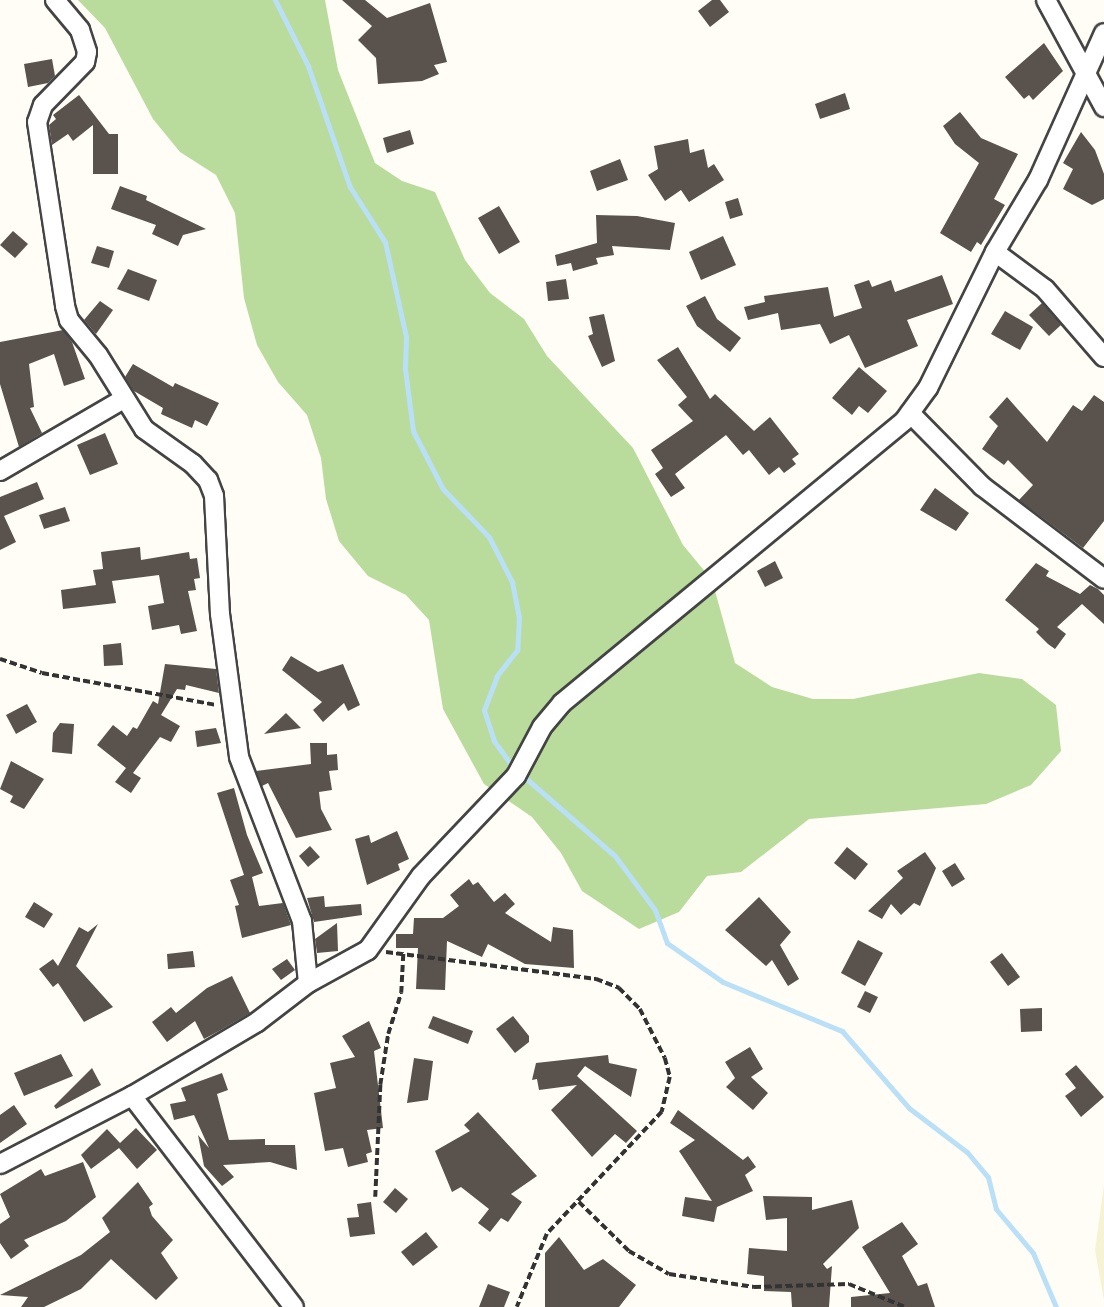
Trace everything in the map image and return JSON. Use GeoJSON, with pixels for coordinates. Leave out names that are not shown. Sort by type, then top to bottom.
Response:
{"type":"FeatureCollection","features":[{"type":"Feature","properties":{"kind":"street"},"geometry":{"type":"LineString","coordinates":[[55,0],[80,30],[87,52],[85,62],[39,113],[37,137],[69,320],[98,355],[122,400],[144,429],[208,480],[214,496],[220,614],[239,757],[302,921],[308,983]]}},
{"type":"Feature","properties":{"kind":"street"},"geometry":{"type":"LineString","coordinates":[[1046,0],[1104,107]]}},
{"type":"Feature","properties":{"kind":"street"},"geometry":{"type":"LineString","coordinates":[[0,1164],[132,1096],[257,1022],[308,983],[368,950],[421,876],[521,769],[542,727],[562,703],[874,447],[910,413],[928,388],[995,251],[1038,180],[1104,33]]}},
{"type":"Feature","properties":{"kind":"street"},"geometry":{"type":"LineString","coordinates":[[995,251],[1045,289],[1104,357]]}},
{"type":"Feature","properties":{"kind":"street"},"geometry":{"type":"LineString","coordinates":[[0,471],[122,400]]}},
{"type":"Feature","properties":{"kind":"street"},"geometry":{"type":"LineString","coordinates":[[910,413],[982,486],[1104,578]]}},
{"type":"Feature","properties":{"kind":"street"},"geometry":{"type":"LineString","coordinates":[[132,1096],[294,1307]]}},
{"type":"Feature","properties":{"kind":"path"},"geometry":{"type":"LineString","coordinates":[[0,659],[42,673],[233,708]]}},
{"type":"Feature","properties":{"kind":"path"},"geometry":{"type":"LineString","coordinates":[[368,950],[596,979],[619,988],[640,1009],[666,1058],[668,1097],[662,1112],[547,1234],[517,1307]]}},
{"type":"Feature","properties":{"kind":"path"},"geometry":{"type":"LineString","coordinates":[[375,1197],[380,1085],[388,1034],[401,993],[403,954]]}},
{"type":"Feature","properties":{"kind":"path"},"geometry":{"type":"LineString","coordinates":[[579,1202],[629,1251],[669,1275],[754,1287],[849,1284],[905,1307]]}},
{"type":"Feature","properties":{"kind":"shaded area"},"geometry":{"type":"Polygon","coordinates":[[[1104,1185],[1104,1300],[1095,1250],[1104,1185]]]}},
{"type":"Feature","properties":{"kind":"green space"},"geometry":{"type":"Polygon","coordinates":[[[78,0],[325,0],[338,70],[375,163],[402,181],[435,192],[465,260],[490,293],[524,319],[547,356],[633,448],[683,545],[712,580],[735,663],[772,687],[813,699],[853,699],[979,673],[1022,679],[1056,705],[1061,751],[1031,785],[986,804],[809,819],[741,872],[707,876],[679,912],[639,929],[582,891],[561,853],[532,817],[484,784],[443,709],[429,620],[406,595],[368,576],[339,541],[326,499],[321,458],[307,415],[278,382],[257,345],[244,298],[235,213],[216,175],[180,152],[153,119],[105,28],[78,0]]]}},
{"type":"Feature","properties":{"kind":"building"},"geometry":{"type":"Polygon","coordinates":[[[342,0],[365,0],[387,18],[430,3],[447,62],[434,65],[439,74],[422,81],[378,84],[376,58],[358,40],[372,26],[342,0]]]}},
{"type":"Feature","properties":{"kind":"building"},"geometry":{"type":"Polygon","coordinates":[[[712,0],[720,0],[729,12],[710,27],[698,11],[712,0]]]}},
{"type":"Feature","properties":{"kind":"building"},"geometry":{"type":"Polygon","coordinates":[[[1044,43],[1063,71],[1033,100],[1029,95],[1024,99],[1005,77],[1044,43]]]}},
{"type":"Feature","properties":{"kind":"building"},"geometry":{"type":"Polygon","coordinates":[[[52,59],[55,76],[48,83],[28,87],[24,64],[52,59]]]}},
{"type":"Feature","properties":{"kind":"building"},"geometry":{"type":"Polygon","coordinates":[[[845,93],[850,109],[820,119],[815,104],[845,93]]]}},
{"type":"Feature","properties":{"kind":"building"},"geometry":{"type":"Polygon","coordinates":[[[79,95],[109,134],[118,134],[118,174],[93,174],[93,125],[73,141],[68,134],[52,145],[49,125],[56,119],[53,115],[79,95]]]}},
{"type":"Feature","properties":{"kind":"building"},"geometry":{"type":"Polygon","coordinates":[[[960,112],[981,138],[1018,154],[994,199],[1005,205],[981,245],[977,242],[971,252],[940,233],[979,163],[955,144],[943,126],[960,112]]]}},
{"type":"Feature","properties":{"kind":"building"},"geometry":{"type":"Polygon","coordinates":[[[410,130],[414,144],[387,153],[383,138],[410,130]]]}},
{"type":"Feature","properties":{"kind":"building"},"geometry":{"type":"Polygon","coordinates":[[[1081,132],[1095,150],[1104,174],[1104,199],[1092,205],[1063,189],[1073,169],[1063,163],[1081,132]]]}},
{"type":"Feature","properties":{"kind":"building"},"geometry":{"type":"Polygon","coordinates":[[[688,139],[690,153],[704,149],[708,168],[714,164],[724,180],[689,202],[681,190],[665,201],[648,175],[658,169],[654,146],[688,139]]]}},
{"type":"Feature","properties":{"kind":"building"},"geometry":{"type":"Polygon","coordinates":[[[620,159],[628,180],[597,191],[590,171],[620,159]]]}},
{"type":"Feature","properties":{"kind":"building"},"geometry":{"type":"Polygon","coordinates":[[[120,186],[147,196],[146,200],[206,229],[183,235],[178,246],[152,234],[156,225],[111,209],[120,186]]]}},
{"type":"Feature","properties":{"kind":"building"},"geometry":{"type":"Polygon","coordinates":[[[738,198],[743,215],[730,219],[725,202],[738,198]]]}},
{"type":"Feature","properties":{"kind":"building"},"geometry":{"type":"Polygon","coordinates":[[[499,206],[520,242],[499,254],[478,218],[499,206]]]}},
{"type":"Feature","properties":{"kind":"building"},"geometry":{"type":"Polygon","coordinates":[[[596,215],[637,216],[675,223],[670,250],[612,246],[614,255],[596,258],[598,264],[573,271],[571,263],[557,266],[555,255],[597,243],[596,215]]]}},
{"type":"Feature","properties":{"kind":"building"},"geometry":{"type":"Polygon","coordinates":[[[13,231],[28,244],[15,258],[0,245],[13,231]]]}},
{"type":"Feature","properties":{"kind":"building"},"geometry":{"type":"Polygon","coordinates":[[[723,236],[736,265],[701,280],[689,252],[723,236]]]}},
{"type":"Feature","properties":{"kind":"building"},"geometry":{"type":"Polygon","coordinates":[[[97,246],[114,251],[109,268],[91,263],[97,246]]]}},
{"type":"Feature","properties":{"kind":"building"},"geometry":{"type":"Polygon","coordinates":[[[128,269],[157,280],[149,301],[117,289],[128,269]]]}},
{"type":"Feature","properties":{"kind":"building"},"geometry":{"type":"Polygon","coordinates":[[[942,275],[953,304],[907,320],[918,346],[865,368],[849,335],[830,344],[820,324],[781,330],[778,313],[748,320],[744,307],[765,302],[764,296],[828,287],[834,317],[862,308],[854,285],[869,280],[872,287],[891,280],[895,292],[942,275]]]}},
{"type":"Feature","properties":{"kind":"building"},"geometry":{"type":"Polygon","coordinates":[[[566,279],[569,299],[548,301],[546,282],[566,279]]]}},
{"type":"Feature","properties":{"kind":"building"},"geometry":{"type":"Polygon","coordinates":[[[705,296],[717,319],[741,338],[730,352],[697,326],[686,306],[705,296]]]}},
{"type":"Feature","properties":{"kind":"building"},"geometry":{"type":"Polygon","coordinates":[[[100,301],[113,310],[96,334],[84,320],[100,301]]]}},
{"type":"Feature","properties":{"kind":"building"},"geometry":{"type":"Polygon","coordinates":[[[1042,303],[1061,325],[1049,336],[1029,315],[1042,303]]]}},
{"type":"Feature","properties":{"kind":"building"},"geometry":{"type":"Polygon","coordinates":[[[1005,311],[1033,327],[1020,350],[991,334],[1005,311]]]}},
{"type":"Feature","properties":{"kind":"building"},"geometry":{"type":"Polygon","coordinates":[[[604,314],[615,361],[602,367],[588,336],[593,334],[589,317],[604,314]]]}},
{"type":"Feature","properties":{"kind":"building"},"geometry":{"type":"Polygon","coordinates":[[[63,330],[72,342],[85,379],[64,386],[54,354],[29,364],[34,407],[30,408],[42,433],[19,447],[0,384],[0,342],[63,330]]]}},
{"type":"Feature","properties":{"kind":"building"},"geometry":{"type":"Polygon","coordinates":[[[678,347],[710,399],[715,394],[754,431],[770,417],[799,454],[792,459],[796,464],[784,473],[779,467],[769,475],[749,450],[743,455],[726,435],[675,474],[685,488],[671,497],[655,474],[663,468],[651,450],[693,421],[678,405],[687,397],[657,360],[678,347]]]}},
{"type":"Feature","properties":{"kind":"building"},"geometry":{"type":"Polygon","coordinates":[[[133,364],[173,387],[175,383],[219,403],[207,426],[195,420],[192,428],[161,414],[163,408],[134,391],[125,377],[133,364]]]}},
{"type":"Feature","properties":{"kind":"building"},"geometry":{"type":"Polygon","coordinates":[[[859,367],[887,391],[868,413],[859,406],[852,415],[832,398],[859,367]]]}},
{"type":"Feature","properties":{"kind":"building"},"geometry":{"type":"Polygon","coordinates":[[[1094,395],[1104,402],[1104,521],[1083,548],[1019,500],[1033,485],[1008,460],[1004,465],[982,449],[998,426],[989,417],[1007,397],[1047,442],[1073,405],[1082,411],[1094,395]]]}},
{"type":"Feature","properties":{"kind":"building"},"geometry":{"type":"Polygon","coordinates":[[[105,433],[118,464],[90,475],[77,445],[105,433]]]}},
{"type":"Feature","properties":{"kind":"building"},"geometry":{"type":"Polygon","coordinates":[[[37,482],[44,499],[4,516],[16,542],[0,550],[0,497],[37,482]]]}},
{"type":"Feature","properties":{"kind":"building"},"geometry":{"type":"Polygon","coordinates":[[[935,488],[969,513],[956,531],[920,510],[935,488]]]}},
{"type":"Feature","properties":{"kind":"building"},"geometry":{"type":"Polygon","coordinates":[[[65,507],[70,521],[44,529],[39,515],[65,507]]]}},
{"type":"Feature","properties":{"kind":"building"},"geometry":{"type":"Polygon","coordinates":[[[140,547],[141,560],[189,552],[190,559],[197,558],[200,578],[194,579],[196,590],[188,591],[197,631],[181,634],[179,625],[152,630],[148,606],[164,603],[159,575],[112,581],[116,603],[63,609],[61,590],[96,585],[93,570],[103,569],[101,552],[140,547]]]}},
{"type":"Feature","properties":{"kind":"building"},"geometry":{"type":"Polygon","coordinates":[[[775,561],[783,578],[765,587],[757,571],[775,561]]]}},
{"type":"Feature","properties":{"kind":"building"},"geometry":{"type":"Polygon","coordinates":[[[1036,563],[1049,571],[1046,576],[1080,594],[1090,585],[1098,589],[1104,595],[1104,624],[1082,604],[1057,627],[1066,634],[1055,649],[1048,644],[1036,632],[1039,629],[1005,600],[1036,563]]]}},
{"type":"Feature","properties":{"kind":"building"},"geometry":{"type":"Polygon","coordinates":[[[121,643],[123,665],[104,666],[103,645],[121,643]]]}},
{"type":"Feature","properties":{"kind":"building"},"geometry":{"type":"Polygon","coordinates":[[[291,656],[318,672],[343,664],[360,705],[348,711],[344,703],[323,722],[313,710],[322,702],[282,670],[291,656]]]}},
{"type":"Feature","properties":{"kind":"building"},"geometry":{"type":"Polygon","coordinates":[[[165,664],[216,669],[219,693],[186,685],[185,690],[177,689],[161,715],[180,726],[171,742],[160,737],[133,773],[141,778],[131,793],[115,782],[126,768],[97,745],[113,725],[127,736],[133,727],[137,729],[153,701],[158,704],[165,664]]]}},
{"type":"Feature","properties":{"kind":"building"},"geometry":{"type":"Polygon","coordinates":[[[27,704],[37,722],[16,734],[6,715],[27,704]]]}},
{"type":"Feature","properties":{"kind":"building"},"geometry":{"type":"Polygon","coordinates":[[[286,713],[301,728],[264,734],[286,713]]]}},
{"type":"Feature","properties":{"kind":"building"},"geometry":{"type":"Polygon","coordinates":[[[60,723],[74,724],[72,754],[52,752],[53,733],[60,723]]]}},
{"type":"Feature","properties":{"kind":"building"},"geometry":{"type":"Polygon","coordinates":[[[216,728],[221,743],[197,747],[195,731],[216,728]]]}},
{"type":"Feature","properties":{"kind":"building"},"geometry":{"type":"Polygon","coordinates":[[[310,743],[327,743],[327,755],[337,754],[338,770],[329,771],[332,790],[319,792],[321,809],[332,830],[296,838],[268,783],[262,786],[256,771],[311,764],[310,743]]]}},
{"type":"Feature","properties":{"kind":"building"},"geometry":{"type":"Polygon","coordinates":[[[11,761],[44,779],[24,809],[10,802],[13,796],[0,789],[11,761]]]}},
{"type":"Feature","properties":{"kind":"building"},"geometry":{"type":"Polygon","coordinates":[[[234,788],[247,835],[263,873],[252,877],[259,906],[283,903],[291,925],[242,938],[235,906],[239,905],[230,880],[244,875],[217,793],[234,788]]]}},
{"type":"Feature","properties":{"kind":"building"},"geometry":{"type":"Polygon","coordinates":[[[397,831],[409,859],[398,864],[400,870],[367,885],[355,839],[369,835],[371,843],[397,831]]]}},
{"type":"Feature","properties":{"kind":"building"},"geometry":{"type":"Polygon","coordinates":[[[310,846],[320,857],[308,867],[299,856],[310,846]]]}},
{"type":"Feature","properties":{"kind":"building"},"geometry":{"type":"Polygon","coordinates":[[[847,847],[868,864],[855,880],[834,863],[847,847]]]}},
{"type":"Feature","properties":{"kind":"building"},"geometry":{"type":"Polygon","coordinates":[[[925,852],[936,868],[920,906],[914,903],[901,915],[891,904],[882,919],[868,911],[903,878],[897,871],[925,852]]]}},
{"type":"Feature","properties":{"kind":"building"},"geometry":{"type":"Polygon","coordinates":[[[955,863],[965,879],[952,887],[942,871],[955,863]]]}},
{"type":"Feature","properties":{"kind":"building"},"geometry":{"type":"Polygon","coordinates":[[[469,879],[473,885],[478,882],[494,902],[505,893],[515,904],[505,913],[551,942],[553,927],[573,930],[574,968],[525,964],[488,944],[482,957],[447,941],[445,990],[416,989],[418,948],[396,948],[396,934],[413,934],[414,918],[443,918],[459,906],[450,895],[469,879]]]}},
{"type":"Feature","properties":{"kind":"building"},"geometry":{"type":"Polygon","coordinates":[[[324,896],[325,907],[361,904],[362,915],[314,922],[307,898],[324,896]]]}},
{"type":"Feature","properties":{"kind":"building"},"geometry":{"type":"Polygon","coordinates":[[[759,897],[791,932],[780,945],[799,979],[788,986],[772,960],[766,966],[725,930],[759,897]]]}},
{"type":"Feature","properties":{"kind":"building"},"geometry":{"type":"Polygon","coordinates":[[[34,902],[53,914],[44,928],[25,917],[34,902]]]}},
{"type":"Feature","properties":{"kind":"building"},"geometry":{"type":"Polygon","coordinates":[[[337,923],[338,951],[317,953],[315,939],[337,923]]]}},
{"type":"Feature","properties":{"kind":"building"},"geometry":{"type":"Polygon","coordinates":[[[98,924],[76,966],[113,1007],[84,1022],[58,983],[53,987],[39,969],[53,959],[58,966],[79,927],[88,932],[98,924]]]}},
{"type":"Feature","properties":{"kind":"building"},"geometry":{"type":"Polygon","coordinates":[[[858,940],[883,953],[865,986],[841,973],[858,940]]]}},
{"type":"Feature","properties":{"kind":"building"},"geometry":{"type":"Polygon","coordinates":[[[193,951],[195,967],[168,969],[167,954],[193,951]]]}},
{"type":"Feature","properties":{"kind":"building"},"geometry":{"type":"Polygon","coordinates":[[[1002,953],[1020,977],[1008,986],[990,962],[1002,953]]]}},
{"type":"Feature","properties":{"kind":"building"},"geometry":{"type":"Polygon","coordinates":[[[287,959],[295,970],[281,980],[272,969],[287,959]]]}},
{"type":"Feature","properties":{"kind":"building"},"geometry":{"type":"Polygon","coordinates":[[[232,976],[250,1013],[204,1039],[195,1021],[167,1042],[152,1022],[171,1007],[176,1013],[207,988],[232,976]]]}},
{"type":"Feature","properties":{"kind":"building"},"geometry":{"type":"Polygon","coordinates":[[[865,991],[878,997],[870,1013],[857,1007],[865,991]]]}},
{"type":"Feature","properties":{"kind":"building"},"geometry":{"type":"Polygon","coordinates":[[[1042,1008],[1042,1031],[1021,1032],[1020,1009],[1042,1008]]]}},
{"type":"Feature","properties":{"kind":"building"},"geometry":{"type":"Polygon","coordinates":[[[433,1016],[473,1031],[468,1044],[428,1028],[433,1016]]]}},
{"type":"Feature","properties":{"kind":"building"},"geometry":{"type":"Polygon","coordinates":[[[513,1016],[529,1036],[529,1042],[515,1053],[496,1029],[513,1016]]]}},
{"type":"Feature","properties":{"kind":"building"},"geometry":{"type":"Polygon","coordinates":[[[369,1021],[381,1048],[374,1051],[383,1128],[367,1130],[372,1152],[366,1154],[368,1162],[348,1167],[343,1148],[325,1151],[314,1093],[336,1088],[330,1063],[355,1057],[342,1036],[369,1021]]]}},
{"type":"Feature","properties":{"kind":"building"},"geometry":{"type":"Polygon","coordinates":[[[750,1047],[763,1069],[751,1077],[768,1093],[753,1110],[726,1087],[735,1078],[725,1062],[750,1047]]]}},
{"type":"Feature","properties":{"kind":"building"},"geometry":{"type":"Polygon","coordinates":[[[61,1054],[73,1076],[24,1096],[14,1073],[61,1054]]]}},
{"type":"Feature","properties":{"kind":"building"},"geometry":{"type":"Polygon","coordinates":[[[608,1055],[609,1063],[637,1069],[631,1097],[585,1066],[577,1076],[637,1131],[626,1143],[615,1134],[592,1157],[551,1110],[577,1085],[539,1090],[537,1079],[532,1080],[536,1063],[608,1055]]]}},
{"type":"Feature","properties":{"kind":"building"},"geometry":{"type":"Polygon","coordinates":[[[414,1058],[433,1061],[428,1100],[407,1103],[414,1058]]]}},
{"type":"Feature","properties":{"kind":"building"},"geometry":{"type":"Polygon","coordinates":[[[1076,1065],[1104,1097],[1081,1117],[1065,1096],[1076,1088],[1065,1074],[1076,1065]]]}},
{"type":"Feature","properties":{"kind":"building"},"geometry":{"type":"Polygon","coordinates":[[[92,1068],[101,1085],[56,1109],[54,1106],[92,1068]]]}},
{"type":"Feature","properties":{"kind":"building"},"geometry":{"type":"Polygon","coordinates":[[[222,1073],[228,1090],[217,1094],[229,1140],[265,1139],[265,1145],[295,1145],[297,1170],[270,1162],[223,1165],[234,1177],[222,1186],[204,1166],[198,1135],[209,1148],[194,1115],[174,1120],[170,1104],[186,1101],[181,1088],[222,1073]]]}},
{"type":"Feature","properties":{"kind":"building"},"geometry":{"type":"Polygon","coordinates":[[[14,1105],[27,1124],[0,1143],[0,1115],[14,1105]]]}},
{"type":"Feature","properties":{"kind":"building"},"geometry":{"type":"Polygon","coordinates":[[[678,1110],[743,1160],[748,1156],[756,1167],[745,1175],[753,1191],[717,1207],[714,1222],[682,1216],[685,1197],[712,1201],[679,1151],[695,1140],[670,1123],[678,1110]]]}},
{"type":"Feature","properties":{"kind":"building"},"geometry":{"type":"Polygon","coordinates":[[[478,1112],[537,1176],[511,1194],[522,1202],[508,1222],[501,1218],[490,1232],[478,1223],[489,1209],[461,1187],[452,1192],[435,1151],[470,1131],[464,1125],[478,1112]]]}},
{"type":"Feature","properties":{"kind":"building"},"geometry":{"type":"Polygon","coordinates":[[[136,1128],[157,1150],[137,1169],[119,1148],[91,1169],[81,1155],[107,1129],[120,1143],[136,1128]]]}},
{"type":"Feature","properties":{"kind":"building"},"geometry":{"type":"Polygon","coordinates":[[[83,1162],[96,1197],[66,1221],[24,1240],[29,1246],[11,1259],[0,1243],[0,1224],[10,1217],[0,1194],[41,1169],[45,1176],[83,1162]]]}},
{"type":"Feature","properties":{"kind":"building"},"geometry":{"type":"Polygon","coordinates":[[[138,1182],[153,1204],[149,1207],[152,1216],[173,1240],[161,1253],[178,1278],[156,1300],[111,1259],[81,1289],[44,1307],[21,1307],[28,1297],[0,1295],[81,1255],[110,1232],[102,1218],[138,1182]]]}},
{"type":"Feature","properties":{"kind":"building"},"geometry":{"type":"Polygon","coordinates":[[[395,1188],[408,1199],[396,1213],[383,1202],[395,1188]]]}},
{"type":"Feature","properties":{"kind":"building"},"geometry":{"type":"Polygon","coordinates":[[[763,1196],[812,1197],[812,1210],[852,1200],[859,1228],[823,1264],[827,1269],[832,1266],[829,1307],[792,1307],[791,1292],[764,1291],[764,1276],[747,1274],[749,1248],[787,1251],[787,1218],[766,1220],[763,1196]]]}},
{"type":"Feature","properties":{"kind":"building"},"geometry":{"type":"Polygon","coordinates":[[[371,1202],[375,1234],[350,1237],[347,1218],[359,1217],[357,1204],[371,1202]]]}},
{"type":"Feature","properties":{"kind":"building"},"geometry":{"type":"Polygon","coordinates":[[[902,1222],[918,1244],[902,1256],[918,1286],[927,1283],[935,1307],[851,1307],[851,1297],[890,1293],[862,1247],[902,1222]]]}},
{"type":"Feature","properties":{"kind":"building"},"geometry":{"type":"Polygon","coordinates":[[[426,1232],[438,1247],[413,1266],[401,1252],[426,1232]]]}},
{"type":"Feature","properties":{"kind":"building"},"geometry":{"type":"Polygon","coordinates":[[[559,1237],[584,1270],[603,1259],[636,1285],[619,1307],[545,1307],[545,1253],[559,1237]]]}},
{"type":"Feature","properties":{"kind":"building"},"geometry":{"type":"Polygon","coordinates":[[[488,1284],[510,1292],[504,1307],[479,1307],[488,1284]]]}},
{"type":"Feature","properties":{"kind":"waterway"},"geometry":{"type":"LineString","coordinates":[[275,0],[308,66],[350,187],[385,242],[406,337],[405,369],[413,431],[443,489],[489,537],[512,582],[519,617],[517,650],[497,676],[484,710],[494,741],[513,767],[615,856],[655,910],[667,943],[723,982],[842,1031],[909,1108],[967,1152],[988,1177],[996,1209],[1033,1253],[1056,1307]]}}]}
